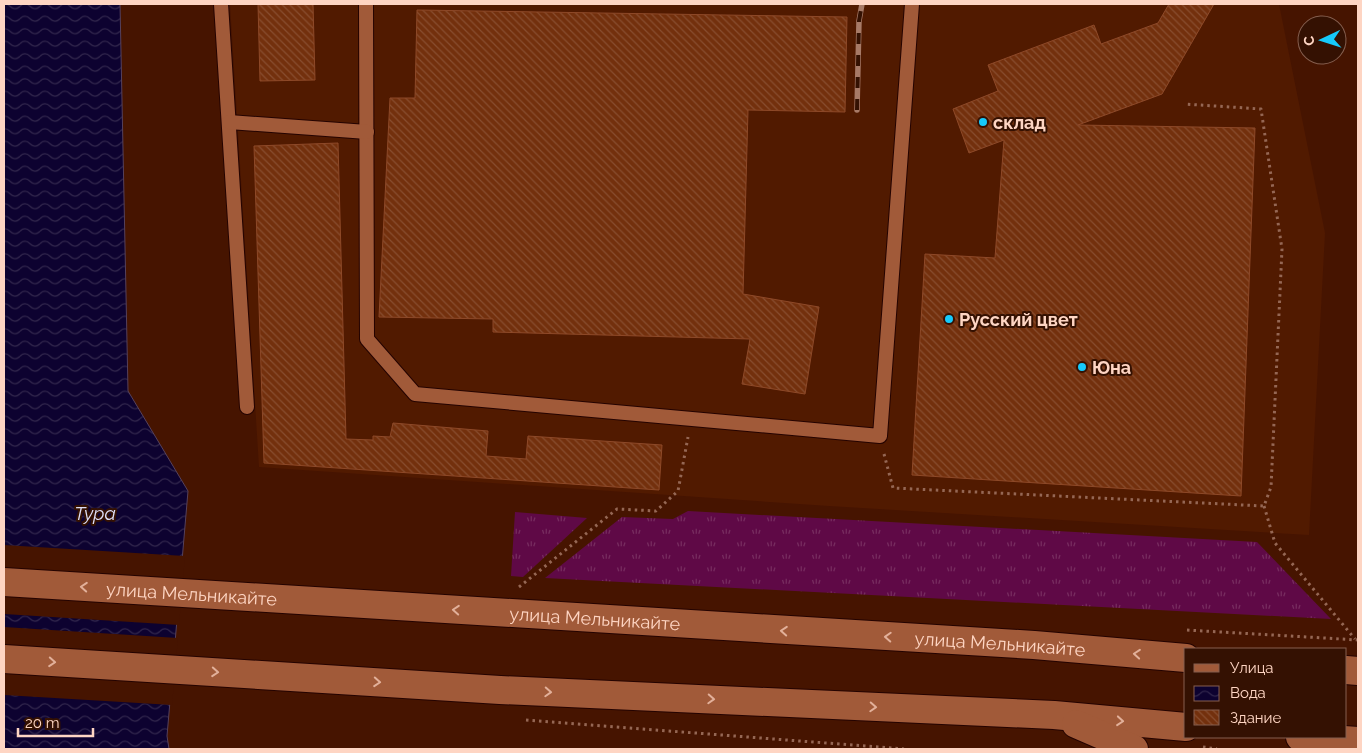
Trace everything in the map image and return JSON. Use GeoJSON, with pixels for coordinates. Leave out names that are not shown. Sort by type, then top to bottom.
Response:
{"type":"FeatureCollection","features":[{"type":"Feature","properties":{"kind":"main road","name":"улица Мельникайте"},"geometry":{"type":"LineString","coordinates":[[4,582],[1034,646],[1184,658]]}},
{"type":"Feature","properties":{"kind":"main road"},"geometry":{"type":"LineString","coordinates":[[4,659],[500,690],[1054,715],[1184,727]]}},
{"type":"Feature","properties":{"kind":"main road"},"geometry":{"type":"LineString","coordinates":[[1054,715],[1134,749]]}},
{"type":"Feature","properties":{"kind":"main road"},"geometry":{"type":"LineString","coordinates":[[1314,738],[1358,741]]}},
{"type":"Feature","properties":{"kind":"lane"},"geometry":{"type":"LineString","coordinates":[[221,4],[247,407]]}},
{"type":"Feature","properties":{"kind":"lane"},"geometry":{"type":"LineString","coordinates":[[366,4],[367,339],[415,394],[880,436],[912,4]]}},
{"type":"Feature","properties":{"kind":"lane"},"geometry":{"type":"LineString","coordinates":[[229,122],[366,132]]}},
{"type":"Feature","properties":{"kind":"path"},"geometry":{"type":"LineString","coordinates":[[1184,104],[1260,109],[1282,249],[1271,487],[1264,506],[1275,543],[1357,640]]}},
{"type":"Feature","properties":{"kind":"path"},"geometry":{"type":"LineString","coordinates":[[516,589],[617,510],[656,511],[678,491],[692,420]]}},
{"type":"Feature","properties":{"kind":"path"},"geometry":{"type":"LineString","coordinates":[[880,436],[893,488],[1264,506]]}},
{"type":"Feature","properties":{"kind":"path"},"geometry":{"type":"LineString","coordinates":[[517,719],[904,749]]}},
{"type":"Feature","properties":{"kind":"shaded area"},"geometry":{"type":"Polygon","coordinates":[[[230,4],[1279,4],[1325,233],[1309,535],[829,506],[259,467],[230,4]]]}},
{"type":"Feature","properties":{"kind":"green space"},"geometry":{"type":"Polygon","coordinates":[[[688,511],[1257,542],[1331,619],[545,578],[622,517],[673,519],[688,511]]]}},
{"type":"Feature","properties":{"kind":"green space"},"geometry":{"type":"Polygon","coordinates":[[[515,512],[587,518],[523,577],[511,576],[515,512]]]}},
{"type":"Feature","properties":{"kind":"water","name":"Тура"},"geometry":{"type":"Polygon","coordinates":[[[4,4],[120,4],[128,391],[188,491],[167,736],[169,749],[4,749],[4,4]]]}},
{"type":"Feature","properties":{"kind":"pier"},"geometry":{"type":"Polygon","coordinates":[[[4,545],[185,556],[179,625],[4,614],[4,545]]]}},
{"type":"Feature","properties":{"kind":"pier"},"geometry":{"type":"Polygon","coordinates":[[[4,627],[178,638],[172,705],[4,695],[4,627]]]}},
{"type":"Feature","properties":{"kind":"building"},"geometry":{"type":"Polygon","coordinates":[[[258,4],[313,4],[315,80],[260,81],[258,4]]]}},
{"type":"Feature","properties":{"kind":"building","name":"Юна"},"geometry":{"type":"Polygon","coordinates":[[[1169,4],[1214,4],[1162,94],[1078,125],[1255,128],[1241,496],[912,475],[925,254],[995,258],[1004,140],[969,153],[953,109],[998,91],[988,65],[1094,25],[1101,44],[1158,23],[1169,4]]]}},
{"type":"Feature","properties":{"kind":"building"},"geometry":{"type":"Polygon","coordinates":[[[417,10],[847,17],[845,112],[748,110],[743,294],[819,307],[805,394],[742,384],[750,339],[493,332],[493,319],[379,317],[390,98],[415,98],[417,10]]]}},
{"type":"Feature","properties":{"kind":"building"},"geometry":{"type":"Polygon","coordinates":[[[338,143],[346,439],[373,440],[373,436],[390,437],[393,423],[488,431],[486,456],[526,459],[528,436],[662,445],[659,490],[264,463],[254,146],[338,143]]]}},
{"type":"Feature","properties":{"kind":"railway"},"geometry":{"type":"LineString","coordinates":[[857,110],[859,21],[862,4]]}},
{"type":"Feature","properties":{"kind":"place","name":"склад"},"geometry":{"type":"Point","coordinates":[983,122]}},
{"type":"Feature","properties":{"kind":"place","name":"Русский цвет"},"geometry":{"type":"Point","coordinates":[949,319]}},
{"type":"Feature","properties":{"kind":"place","name":"Юна"},"geometry":{"type":"Point","coordinates":[1082,367]}}]}
